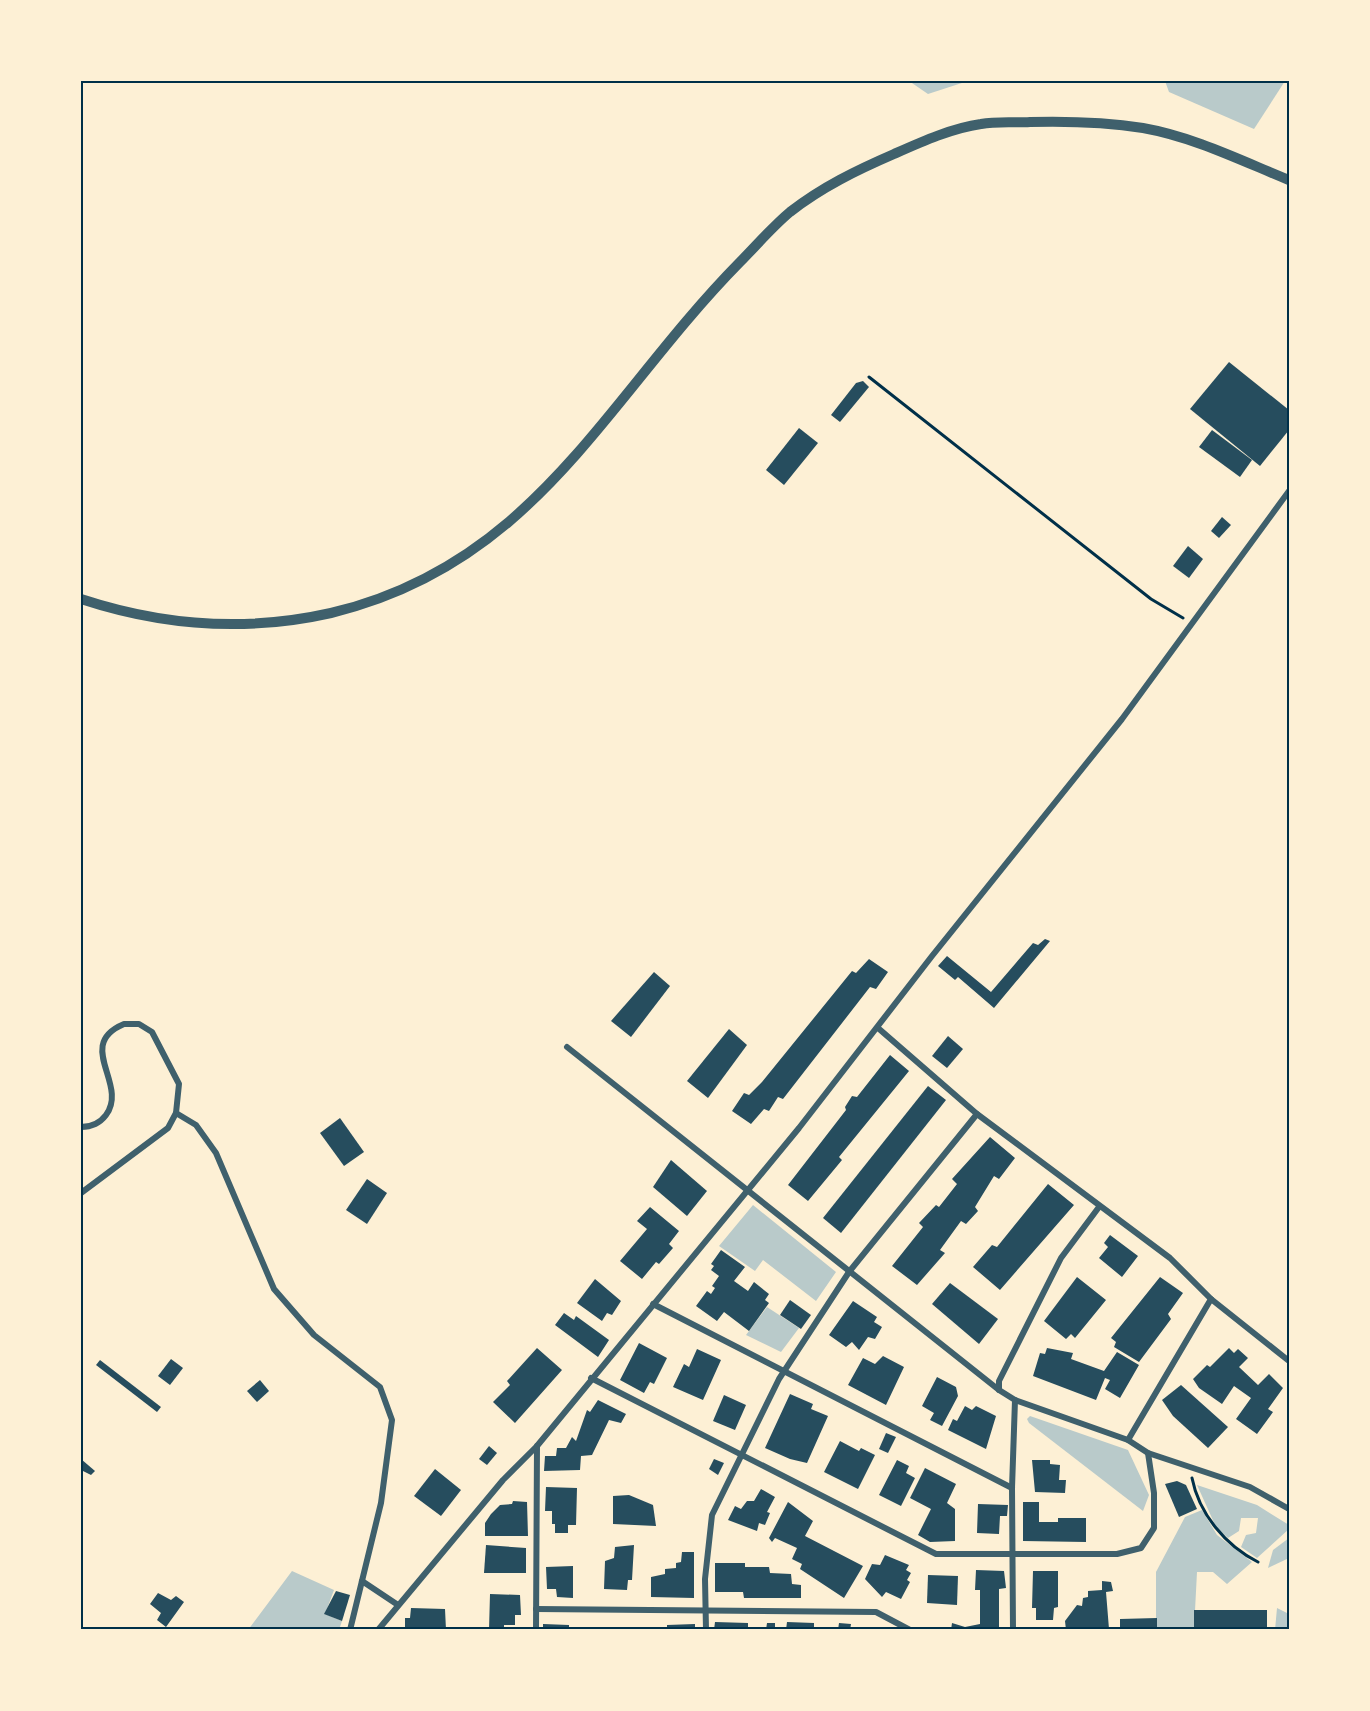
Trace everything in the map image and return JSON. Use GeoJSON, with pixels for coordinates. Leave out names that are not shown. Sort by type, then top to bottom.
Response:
{"type":"FeatureCollection","features":[{"type":"Feature","properties":{"kind":"street"},"geometry":{"type":"LineString","coordinates":[[81,599],[108,608],[171,620],[225,625],[289,622],[371,603],[433,576],[475,550],[530,505],[604,423],[704,299],[789,213],[842,177],[913,146],[980,124],[1077,121],[1144,129],[1195,142],[1289,180]]}},
{"type":"Feature","properties":{"kind":"street"},"geometry":{"type":"LineString","coordinates":[[378,1630],[503,1480],[537,1446],[591,1378],[708,1241],[1122,719],[1289,491]]}},
{"type":"Feature","properties":{"kind":"street"},"geometry":{"type":"LineString","coordinates":[[81,1127],[97,1123],[110,1108],[112,1090],[103,1062],[103,1044],[111,1031],[124,1024],[146,1027],[157,1038],[179,1084],[176,1113],[168,1128],[81,1193]]}},
{"type":"Feature","properties":{"kind":"street"},"geometry":{"type":"LineString","coordinates":[[878,1028],[977,1114],[1170,1258],[1211,1299],[1289,1361]]}},
{"type":"Feature","properties":{"kind":"street"},"geometry":{"type":"LineString","coordinates":[[567,1047],[999,1390],[1015,1400],[1128,1440],[1148,1453],[1250,1487],[1289,1509]]}},
{"type":"Feature","properties":{"kind":"street"},"geometry":{"type":"LineString","coordinates":[[176,1113],[196,1125],[216,1153],[273,1288],[314,1335],[380,1386],[392,1419],[381,1503],[350,1630]]}},
{"type":"Feature","properties":{"kind":"street"},"geometry":{"type":"LineString","coordinates":[[706,1630],[705,1579],[712,1515],[739,1456],[784,1370],[849,1272],[977,1114]]}},
{"type":"Feature","properties":{"kind":"street"},"geometry":{"type":"LineString","coordinates":[[999,1390],[999,1381],[1061,1258],[1100,1207]]}},
{"type":"Feature","properties":{"kind":"street"},"geometry":{"type":"LineString","coordinates":[[1128,1440],[1211,1299]]}},
{"type":"Feature","properties":{"kind":"street"},"geometry":{"type":"LineString","coordinates":[[653,1304],[1012,1488]]}},
{"type":"Feature","properties":{"kind":"street"},"geometry":{"type":"LineString","coordinates":[[591,1378],[739,1456],[936,1554],[1117,1554],[1141,1548],[1154,1528],[1154,1493],[1148,1453]]}},
{"type":"Feature","properties":{"kind":"street"},"geometry":{"type":"LineString","coordinates":[[1012,1630],[1012,1488],[1015,1400]]}},
{"type":"Feature","properties":{"kind":"street"},"geometry":{"type":"LineString","coordinates":[[536,1630],[537,1446]]}},
{"type":"Feature","properties":{"kind":"street"},"geometry":{"type":"LineString","coordinates":[[362,1581],[398,1605]]}},
{"type":"Feature","properties":{"kind":"street"},"geometry":{"type":"LineString","coordinates":[[536,1609],[876,1612],[910,1630]]}},
{"type":"Feature","properties":{"kind":"path"},"geometry":{"type":"LineString","coordinates":[[869,377],[1151,599],[1192,623]]}},
{"type":"Feature","properties":{"kind":"path"},"geometry":{"type":"LineString","coordinates":[[1190,1467],[1194,1487],[1216,1530],[1235,1547],[1258,1562]]}},
{"type":"Feature","properties":{"kind":"shaded area"},"geometry":{"type":"Polygon","coordinates":[[[909,81],[968,81],[928,94],[909,81]]]}},
{"type":"Feature","properties":{"kind":"shaded area"},"geometry":{"type":"Polygon","coordinates":[[[1165,81],[1285,81],[1254,129],[1169,92],[1165,81]]]}},
{"type":"Feature","properties":{"kind":"shaded area"},"geometry":{"type":"Polygon","coordinates":[[[753,1205],[836,1272],[816,1301],[763,1260],[755,1271],[719,1246],[753,1205]]]}},
{"type":"Feature","properties":{"kind":"shaded area"},"geometry":{"type":"Polygon","coordinates":[[[767,1307],[799,1328],[781,1352],[746,1335],[767,1307]]]}},
{"type":"Feature","properties":{"kind":"shaded area"},"geometry":{"type":"Polygon","coordinates":[[[1030,1416],[1128,1450],[1149,1495],[1143,1511],[1029,1423],[1027,1419],[1030,1416]]]}},
{"type":"Feature","properties":{"kind":"shaded area"},"geometry":{"type":"Polygon","coordinates":[[[1197,1485],[1257,1505],[1289,1525],[1289,1529],[1257,1558],[1241,1547],[1246,1535],[1256,1533],[1258,1518],[1241,1518],[1239,1531],[1228,1538],[1216,1527],[1197,1485]]]}},
{"type":"Feature","properties":{"kind":"shaded area"},"geometry":{"type":"Polygon","coordinates":[[[1202,1510],[1217,1535],[1252,1562],[1227,1584],[1213,1572],[1197,1572],[1194,1630],[1156,1630],[1156,1572],[1185,1517],[1202,1510]]]}},
{"type":"Feature","properties":{"kind":"shaded area"},"geometry":{"type":"Polygon","coordinates":[[[1289,1538],[1289,1558],[1268,1568],[1273,1550],[1289,1538]]]}},
{"type":"Feature","properties":{"kind":"shaded area"},"geometry":{"type":"Polygon","coordinates":[[[292,1571],[334,1590],[325,1614],[342,1621],[339,1630],[248,1630],[292,1571]]]}},
{"type":"Feature","properties":{"kind":"shaded area"},"geometry":{"type":"Polygon","coordinates":[[[1277,1608],[1289,1614],[1289,1630],[1275,1630],[1277,1608]]]}},
{"type":"Feature","properties":{"kind":"building"},"geometry":{"type":"Polygon","coordinates":[[[1229,362],[1289,410],[1289,430],[1260,466],[1190,409],[1229,362]]]}},
{"type":"Feature","properties":{"kind":"building"},"geometry":{"type":"Polygon","coordinates":[[[863,381],[869,387],[840,422],[831,415],[856,383],[863,381]]]}},
{"type":"Feature","properties":{"kind":"building"},"geometry":{"type":"Polygon","coordinates":[[[799,428],[818,443],[784,485],[766,470],[799,428]]]}},
{"type":"Feature","properties":{"kind":"building"},"geometry":{"type":"Polygon","coordinates":[[[1212,430],[1252,460],[1240,477],[1199,447],[1212,430]]]}},
{"type":"Feature","properties":{"kind":"building"},"geometry":{"type":"Polygon","coordinates":[[[1222,517],[1231,525],[1219,538],[1211,531],[1222,517]]]}},
{"type":"Feature","properties":{"kind":"building"},"geometry":{"type":"Polygon","coordinates":[[[1188,546],[1203,559],[1189,578],[1173,566],[1188,546]]]}},
{"type":"Feature","properties":{"kind":"building"},"geometry":{"type":"Polygon","coordinates":[[[1045,939],[1050,941],[994,1008],[958,977],[955,980],[938,966],[947,956],[991,992],[1033,943],[1038,945],[1045,939]]]}},
{"type":"Feature","properties":{"kind":"building"},"geometry":{"type":"Polygon","coordinates":[[[869,959],[888,972],[876,989],[870,987],[783,1099],[778,1097],[769,1111],[764,1109],[751,1124],[732,1111],[744,1093],[749,1095],[762,1082],[852,971],[856,973],[869,959]]]}},
{"type":"Feature","properties":{"kind":"building"},"geometry":{"type":"Polygon","coordinates":[[[654,972],[670,986],[631,1037],[611,1021],[654,972]]]}},
{"type":"Feature","properties":{"kind":"building"},"geometry":{"type":"Polygon","coordinates":[[[729,1029],[747,1045],[708,1098],[687,1081],[729,1029]]]}},
{"type":"Feature","properties":{"kind":"building"},"geometry":{"type":"Polygon","coordinates":[[[948,1036],[963,1049],[947,1068],[932,1056],[948,1036]]]}},
{"type":"Feature","properties":{"kind":"building"},"geometry":{"type":"Polygon","coordinates":[[[890,1055],[909,1071],[839,1157],[842,1160],[808,1201],[788,1185],[846,1110],[845,1107],[852,1096],[857,1097],[890,1055]]]}},
{"type":"Feature","properties":{"kind":"building"},"geometry":{"type":"Polygon","coordinates":[[[928,1086],[946,1100],[841,1233],[823,1218],[928,1086]]]}},
{"type":"Feature","properties":{"kind":"building"},"geometry":{"type":"Polygon","coordinates":[[[340,1118],[364,1152],[344,1166],[320,1133],[340,1118]]]}},
{"type":"Feature","properties":{"kind":"building"},"geometry":{"type":"Polygon","coordinates":[[[990,1137],[1015,1158],[999,1179],[994,1176],[975,1207],[978,1211],[966,1224],[961,1221],[940,1250],[945,1253],[917,1285],[892,1266],[923,1227],[919,1223],[936,1205],[939,1207],[957,1184],[952,1179],[990,1137]]]}},
{"type":"Feature","properties":{"kind":"building"},"geometry":{"type":"Polygon","coordinates":[[[671,1160],[707,1191],[687,1216],[653,1187],[671,1160]]]}},
{"type":"Feature","properties":{"kind":"building"},"geometry":{"type":"Polygon","coordinates":[[[367,1179],[387,1193],[367,1224],[346,1210],[367,1179]]]}},
{"type":"Feature","properties":{"kind":"building"},"geometry":{"type":"Polygon","coordinates":[[[1048,1184],[1074,1205],[1000,1290],[973,1267],[992,1245],[997,1247],[1048,1184]]]}},
{"type":"Feature","properties":{"kind":"building"},"geometry":{"type":"Polygon","coordinates":[[[650,1207],[679,1231],[669,1244],[673,1248],[659,1264],[656,1262],[642,1279],[620,1261],[647,1229],[637,1221],[650,1207]]]}},
{"type":"Feature","properties":{"kind":"building"},"geometry":{"type":"Polygon","coordinates":[[[1110,1235],[1138,1256],[1122,1277],[1099,1258],[1108,1247],[1104,1243],[1110,1235]]]}},
{"type":"Feature","properties":{"kind":"building"},"geometry":{"type":"Polygon","coordinates":[[[721,1250],[745,1267],[734,1281],[748,1291],[754,1282],[769,1294],[765,1300],[769,1303],[749,1331],[724,1312],[717,1321],[696,1306],[707,1291],[711,1294],[715,1288],[712,1286],[719,1276],[711,1270],[714,1266],[711,1264],[721,1250]]]}},
{"type":"Feature","properties":{"kind":"building"},"geometry":{"type":"Polygon","coordinates":[[[1077,1277],[1106,1300],[1075,1338],[1071,1334],[1066,1339],[1044,1321],[1077,1277]]]}},
{"type":"Feature","properties":{"kind":"building"},"geometry":{"type":"Polygon","coordinates":[[[1160,1277],[1183,1293],[1168,1314],[1171,1319],[1139,1362],[1114,1347],[1116,1342],[1111,1338],[1160,1277]]]}},
{"type":"Feature","properties":{"kind":"building"},"geometry":{"type":"Polygon","coordinates":[[[595,1279],[621,1301],[612,1315],[607,1313],[602,1321],[577,1303],[595,1279]]]}},
{"type":"Feature","properties":{"kind":"building"},"geometry":{"type":"Polygon","coordinates":[[[950,1283],[998,1319],[979,1344],[932,1304],[950,1283]]]}},
{"type":"Feature","properties":{"kind":"building"},"geometry":{"type":"Polygon","coordinates":[[[790,1300],[811,1315],[801,1329],[780,1315],[790,1300]]]}},
{"type":"Feature","properties":{"kind":"building"},"geometry":{"type":"Polygon","coordinates":[[[853,1301],[877,1317],[874,1322],[882,1327],[875,1339],[868,1337],[859,1350],[852,1342],[846,1347],[829,1335],[853,1301]]]}},
{"type":"Feature","properties":{"kind":"building"},"geometry":{"type":"Polygon","coordinates":[[[564,1313],[574,1320],[576,1316],[609,1340],[598,1357],[555,1325],[564,1313]]]}},
{"type":"Feature","properties":{"kind":"building"},"geometry":{"type":"Polygon","coordinates":[[[639,1343],[667,1358],[654,1384],[650,1382],[644,1393],[620,1380],[639,1343]]]}},
{"type":"Feature","properties":{"kind":"building"},"geometry":{"type":"Polygon","coordinates":[[[537,1348],[562,1370],[515,1423],[493,1402],[510,1385],[507,1381],[537,1348]]]}},
{"type":"Feature","properties":{"kind":"building"},"geometry":{"type":"Polygon","coordinates":[[[1047,1348],[1073,1353],[1071,1359],[1104,1371],[1117,1352],[1139,1365],[1120,1398],[1105,1389],[1110,1380],[1105,1378],[1096,1400],[1033,1376],[1040,1353],[1045,1354],[1047,1348]]]}},
{"type":"Feature","properties":{"kind":"building"},"geometry":{"type":"Polygon","coordinates":[[[1229,1348],[1234,1353],[1238,1349],[1248,1358],[1239,1367],[1258,1385],[1269,1374],[1283,1388],[1268,1409],[1273,1412],[1257,1434],[1236,1419],[1251,1398],[1234,1386],[1222,1404],[1199,1388],[1193,1379],[1207,1365],[1210,1367],[1229,1348]]]}},
{"type":"Feature","properties":{"kind":"building"},"geometry":{"type":"Polygon","coordinates":[[[697,1349],[721,1360],[703,1400],[673,1387],[684,1364],[689,1367],[697,1349]]]}},
{"type":"Feature","properties":{"kind":"building"},"geometry":{"type":"Polygon","coordinates":[[[883,1356],[904,1367],[886,1405],[848,1385],[863,1358],[875,1364],[883,1356]]]}},
{"type":"Feature","properties":{"kind":"building"},"geometry":{"type":"Polygon","coordinates":[[[171,1359],[183,1368],[170,1385],[158,1376],[171,1359]]]}},
{"type":"Feature","properties":{"kind":"building"},"geometry":{"type":"Polygon","coordinates":[[[100,1360],[161,1407],[157,1412],[96,1365],[100,1360]]]}},
{"type":"Feature","properties":{"kind":"building"},"geometry":{"type":"Polygon","coordinates":[[[937,1377],[956,1387],[958,1396],[942,1426],[930,1420],[934,1413],[922,1406],[937,1377]]]}},
{"type":"Feature","properties":{"kind":"building"},"geometry":{"type":"Polygon","coordinates":[[[260,1380],[269,1391],[257,1402],[247,1391],[260,1380]]]}},
{"type":"Feature","properties":{"kind":"building"},"geometry":{"type":"Polygon","coordinates":[[[1181,1385],[1228,1427],[1208,1448],[1173,1416],[1162,1400],[1181,1385]]]}},
{"type":"Feature","properties":{"kind":"building"},"geometry":{"type":"Polygon","coordinates":[[[790,1394],[813,1404],[811,1409],[828,1416],[807,1463],[790,1459],[765,1448],[790,1394]]]}},
{"type":"Feature","properties":{"kind":"building"},"geometry":{"type":"Polygon","coordinates":[[[724,1395],[746,1405],[735,1430],[713,1421],[724,1395]]]}},
{"type":"Feature","properties":{"kind":"building"},"geometry":{"type":"Polygon","coordinates":[[[598,1400],[626,1414],[621,1423],[609,1420],[592,1455],[581,1456],[580,1470],[544,1471],[545,1456],[556,1456],[557,1448],[566,1448],[572,1437],[576,1441],[587,1410],[590,1412],[598,1400]]]}},
{"type":"Feature","properties":{"kind":"building"},"geometry":{"type":"Polygon","coordinates":[[[965,1406],[972,1410],[976,1406],[996,1416],[986,1449],[948,1430],[953,1419],[957,1421],[965,1406]]]}},
{"type":"Feature","properties":{"kind":"building"},"geometry":{"type":"Polygon","coordinates":[[[886,1433],[896,1437],[888,1453],[879,1449],[886,1433]]]}},
{"type":"Feature","properties":{"kind":"building"},"geometry":{"type":"Polygon","coordinates":[[[840,1441],[859,1451],[861,1448],[875,1455],[858,1489],[824,1472],[840,1441]]]}},
{"type":"Feature","properties":{"kind":"building"},"geometry":{"type":"Polygon","coordinates":[[[489,1446],[497,1453],[487,1465],[479,1459],[489,1446]]]}},
{"type":"Feature","properties":{"kind":"building"},"geometry":{"type":"Polygon","coordinates":[[[81,1459],[95,1471],[91,1475],[81,1470],[81,1459]]]}},
{"type":"Feature","properties":{"kind":"building"},"geometry":{"type":"Polygon","coordinates":[[[714,1459],[724,1463],[718,1475],[709,1469],[714,1459]]]}},
{"type":"Feature","properties":{"kind":"building"},"geometry":{"type":"Polygon","coordinates":[[[897,1460],[909,1466],[906,1473],[915,1478],[901,1506],[879,1495],[897,1460]]]}},
{"type":"Feature","properties":{"kind":"building"},"geometry":{"type":"Polygon","coordinates":[[[1032,1460],[1050,1460],[1050,1464],[1060,1465],[1059,1480],[1066,1480],[1065,1493],[1035,1492],[1032,1460]]]}},
{"type":"Feature","properties":{"kind":"building"},"geometry":{"type":"Polygon","coordinates":[[[925,1468],[956,1484],[947,1503],[955,1509],[955,1541],[930,1542],[918,1535],[931,1509],[910,1498],[925,1468]]]}},
{"type":"Feature","properties":{"kind":"building"},"geometry":{"type":"Polygon","coordinates":[[[435,1469],[461,1490],[441,1516],[414,1496],[435,1469]]]}},
{"type":"Feature","properties":{"kind":"building"},"geometry":{"type":"Polygon","coordinates":[[[1177,1481],[1186,1485],[1197,1509],[1179,1517],[1165,1484],[1177,1481]]]}},
{"type":"Feature","properties":{"kind":"building"},"geometry":{"type":"Polygon","coordinates":[[[546,1487],[577,1488],[576,1525],[568,1525],[568,1533],[555,1533],[552,1511],[545,1511],[546,1487]]]}},
{"type":"Feature","properties":{"kind":"building"},"geometry":{"type":"Polygon","coordinates":[[[761,1489],[775,1497],[767,1512],[770,1513],[765,1525],[759,1523],[757,1531],[728,1520],[735,1506],[741,1509],[747,1501],[754,1501],[761,1489]]]}},
{"type":"Feature","properties":{"kind":"building"},"geometry":{"type":"Polygon","coordinates":[[[629,1495],[653,1505],[656,1526],[613,1524],[613,1496],[629,1495]]]}},
{"type":"Feature","properties":{"kind":"building"},"geometry":{"type":"Polygon","coordinates":[[[513,1501],[527,1502],[528,1536],[485,1536],[485,1523],[491,1514],[500,1505],[512,1504],[513,1501]]]}},
{"type":"Feature","properties":{"kind":"building"},"geometry":{"type":"Polygon","coordinates":[[[788,1502],[813,1521],[805,1536],[863,1566],[844,1598],[800,1569],[802,1564],[792,1559],[797,1548],[775,1538],[772,1542],[769,1538],[788,1502]]]}},
{"type":"Feature","properties":{"kind":"building"},"geometry":{"type":"Polygon","coordinates":[[[1023,1502],[1039,1502],[1039,1522],[1058,1522],[1058,1518],[1086,1518],[1086,1542],[1023,1541],[1023,1502]]]}},
{"type":"Feature","properties":{"kind":"building"},"geometry":{"type":"Polygon","coordinates":[[[978,1504],[1008,1505],[1007,1516],[1000,1516],[999,1534],[977,1533],[978,1504]]]}},
{"type":"Feature","properties":{"kind":"building"},"geometry":{"type":"Polygon","coordinates":[[[486,1545],[526,1548],[526,1573],[484,1573],[486,1545]]]}},
{"type":"Feature","properties":{"kind":"building"},"geometry":{"type":"Polygon","coordinates":[[[634,1545],[632,1580],[628,1580],[627,1590],[604,1589],[605,1561],[614,1558],[615,1547],[634,1545]]]}},
{"type":"Feature","properties":{"kind":"building"},"geometry":{"type":"Polygon","coordinates":[[[682,1552],[694,1552],[694,1598],[651,1597],[651,1577],[665,1574],[665,1569],[676,1568],[676,1563],[681,1562],[682,1552]]]}},
{"type":"Feature","properties":{"kind":"building"},"geometry":{"type":"Polygon","coordinates":[[[885,1555],[909,1565],[906,1570],[911,1573],[907,1580],[910,1582],[901,1599],[886,1592],[882,1597],[865,1579],[872,1564],[880,1565],[885,1555]]]}},
{"type":"Feature","properties":{"kind":"building"},"geometry":{"type":"Polygon","coordinates":[[[715,1563],[745,1563],[745,1567],[769,1567],[770,1573],[791,1574],[792,1584],[801,1585],[801,1598],[744,1598],[743,1592],[715,1592],[715,1563]]]}},
{"type":"Feature","properties":{"kind":"building"},"geometry":{"type":"Polygon","coordinates":[[[573,1566],[573,1598],[557,1597],[556,1589],[547,1589],[546,1567],[573,1566]]]}},
{"type":"Feature","properties":{"kind":"building"},"geometry":{"type":"Polygon","coordinates":[[[976,1570],[1004,1571],[1006,1588],[999,1589],[999,1630],[951,1630],[952,1623],[965,1627],[980,1624],[980,1590],[975,1590],[976,1570]]]}},
{"type":"Feature","properties":{"kind":"building"},"geometry":{"type":"Polygon","coordinates":[[[1033,1571],[1058,1571],[1058,1607],[1054,1608],[1053,1620],[1036,1620],[1036,1608],[1032,1608],[1033,1571]]]}},
{"type":"Feature","properties":{"kind":"building"},"geometry":{"type":"Polygon","coordinates":[[[928,1575],[958,1576],[957,1605],[927,1603],[928,1575]]]}},
{"type":"Feature","properties":{"kind":"building"},"geometry":{"type":"Polygon","coordinates":[[[1102,1581],[1111,1582],[1113,1591],[1106,1592],[1109,1629],[1066,1630],[1065,1621],[1077,1605],[1082,1606],[1083,1598],[1088,1597],[1088,1591],[1102,1590],[1102,1581]]]}},
{"type":"Feature","properties":{"kind":"building"},"geometry":{"type":"Polygon","coordinates":[[[336,1591],[350,1595],[342,1621],[324,1614],[336,1591]]]}},
{"type":"Feature","properties":{"kind":"building"},"geometry":{"type":"Polygon","coordinates":[[[158,1593],[171,1600],[176,1596],[184,1602],[166,1627],[157,1620],[161,1613],[150,1604],[158,1593]]]}},
{"type":"Feature","properties":{"kind":"building"},"geometry":{"type":"Polygon","coordinates":[[[490,1594],[520,1595],[521,1615],[515,1615],[515,1625],[504,1625],[504,1630],[489,1630],[490,1594]]]}},
{"type":"Feature","properties":{"kind":"building"},"geometry":{"type":"Polygon","coordinates":[[[411,1608],[445,1609],[446,1630],[405,1630],[405,1618],[410,1618],[411,1608]]]}},
{"type":"Feature","properties":{"kind":"building"},"geometry":{"type":"Polygon","coordinates":[[[1194,1610],[1267,1610],[1267,1630],[1194,1630],[1194,1610]]]}},
{"type":"Feature","properties":{"kind":"building"},"geometry":{"type":"Polygon","coordinates":[[[1157,1618],[1157,1630],[1120,1630],[1120,1619],[1157,1618]]]}},
{"type":"Feature","properties":{"kind":"building"},"geometry":{"type":"Polygon","coordinates":[[[715,1622],[748,1623],[748,1630],[714,1630],[715,1622]]]}},
{"type":"Feature","properties":{"kind":"building"},"geometry":{"type":"Polygon","coordinates":[[[787,1622],[814,1623],[814,1630],[786,1630],[787,1622]]]}},
{"type":"Feature","properties":{"kind":"building"},"geometry":{"type":"Polygon","coordinates":[[[767,1623],[775,1623],[775,1630],[766,1630],[767,1623]]]}},
{"type":"Feature","properties":{"kind":"building"},"geometry":{"type":"Polygon","coordinates":[[[839,1623],[851,1624],[850,1630],[838,1630],[839,1623]]]}},
{"type":"Feature","properties":{"kind":"building"},"geometry":{"type":"Polygon","coordinates":[[[543,1624],[569,1625],[569,1630],[543,1630],[543,1624]]]}},
{"type":"Feature","properties":{"kind":"building"},"geometry":{"type":"Polygon","coordinates":[[[695,1624],[695,1630],[667,1630],[667,1625],[695,1624]]]}}]}
